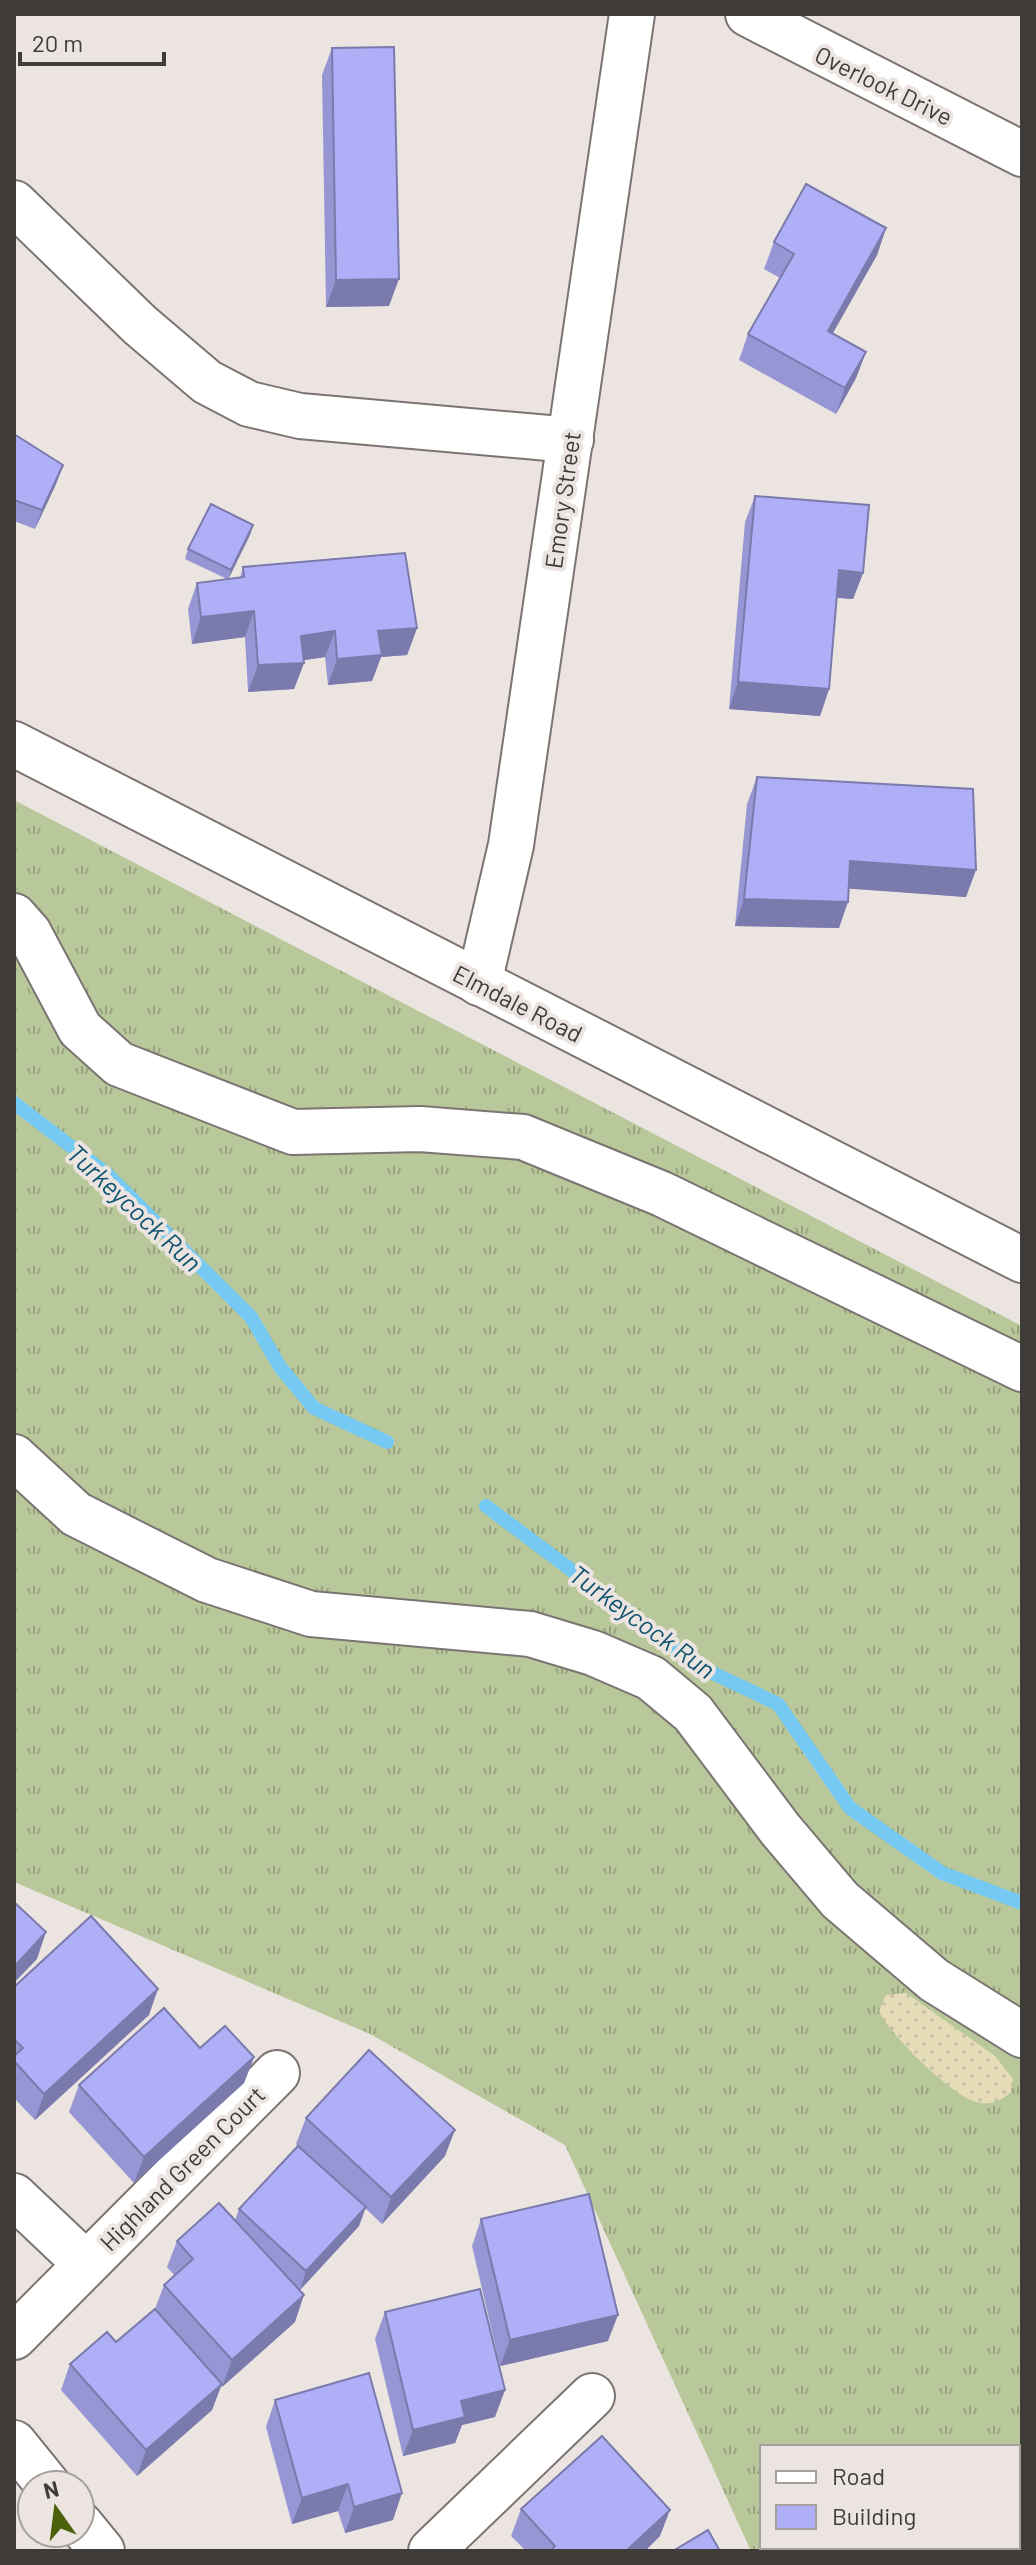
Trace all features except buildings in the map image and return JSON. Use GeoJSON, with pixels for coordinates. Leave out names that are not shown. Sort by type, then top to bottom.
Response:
{"type":"FeatureCollection","features":[{"type":"Feature","properties":{"kind":"street","name":"Emory Street"},"geometry":{"type":"LineString","coordinates":[[479,983],[511,845],[632,14]]}},
{"type":"Feature","properties":{"kind":"street","name":"Overlook Drive"},"geometry":{"type":"LineString","coordinates":[[748,14],[836,62],[1022,154]]}},
{"type":"Feature","properties":{"kind":"street"},"geometry":{"type":"LineString","coordinates":[[14,203],[151,335],[207,382],[249,404],[300,416],[571,440]]}},
{"type":"Feature","properties":{"kind":"street","name":"Elmdale Road"},"geometry":{"type":"LineString","coordinates":[[14,744],[1022,1260]]}},
{"type":"Feature","properties":{"kind":"street"},"geometry":{"type":"LineString","coordinates":[[14,916],[29,933],[80,1029],[119,1064],[293,1132],[420,1129],[523,1137],[662,1194],[1022,1369]]}},
{"type":"Feature","properties":{"kind":"street"},"geometry":{"type":"LineString","coordinates":[[14,1457],[76,1514],[207,1580],[311,1614],[530,1634],[593,1653],[651,1678],[693,1713],[780,1829],[840,1900],[934,1980],[1022,2035]]}},
{"type":"Feature","properties":{"kind":"street","name":"Highland Green Court"},"geometry":{"type":"LineString","coordinates":[[14,2337],[277,2073]]}},
{"type":"Feature","properties":{"kind":"street","name":"Highland Green Court"},"geometry":{"type":"LineString","coordinates":[[14,2196],[86,2264]]}},
{"type":"Feature","properties":{"kind":"street"},"geometry":{"type":"LineString","coordinates":[[431,2551],[592,2396]]}},
{"type":"Feature","properties":{"kind":"street"},"geometry":{"type":"LineString","coordinates":[[14,2443],[35,2469]]}},
{"type":"Feature","properties":{"kind":"green space"},"geometry":{"type":"Polygon","coordinates":[[[14,800],[1022,1326],[1022,2551],[751,2551],[565,2145],[370,2034],[14,1882],[14,800]]]}},
{"type":"Feature","properties":{"kind":"sand"},"geometry":{"type":"Polygon","coordinates":[[[906,1993],[995,2056],[1013,2079],[1011,2092],[995,2102],[976,2102],[952,2088],[922,2063],[879,2011],[886,1995],[906,1993]]]}},
{"type":"Feature","properties":{"kind":"waterway","name":"Turkeycock Run"},"geometry":{"type":"LineString","coordinates":[[14,1103],[107,1174],[251,1317],[280,1367],[314,1408],[387,1442]]}},
{"type":"Feature","properties":{"kind":"waterway","name":"Turkeycock Run"},"geometry":{"type":"LineString","coordinates":[[486,1506],[702,1668],[778,1704],[850,1808],[942,1873],[1022,1903]]}}]}
